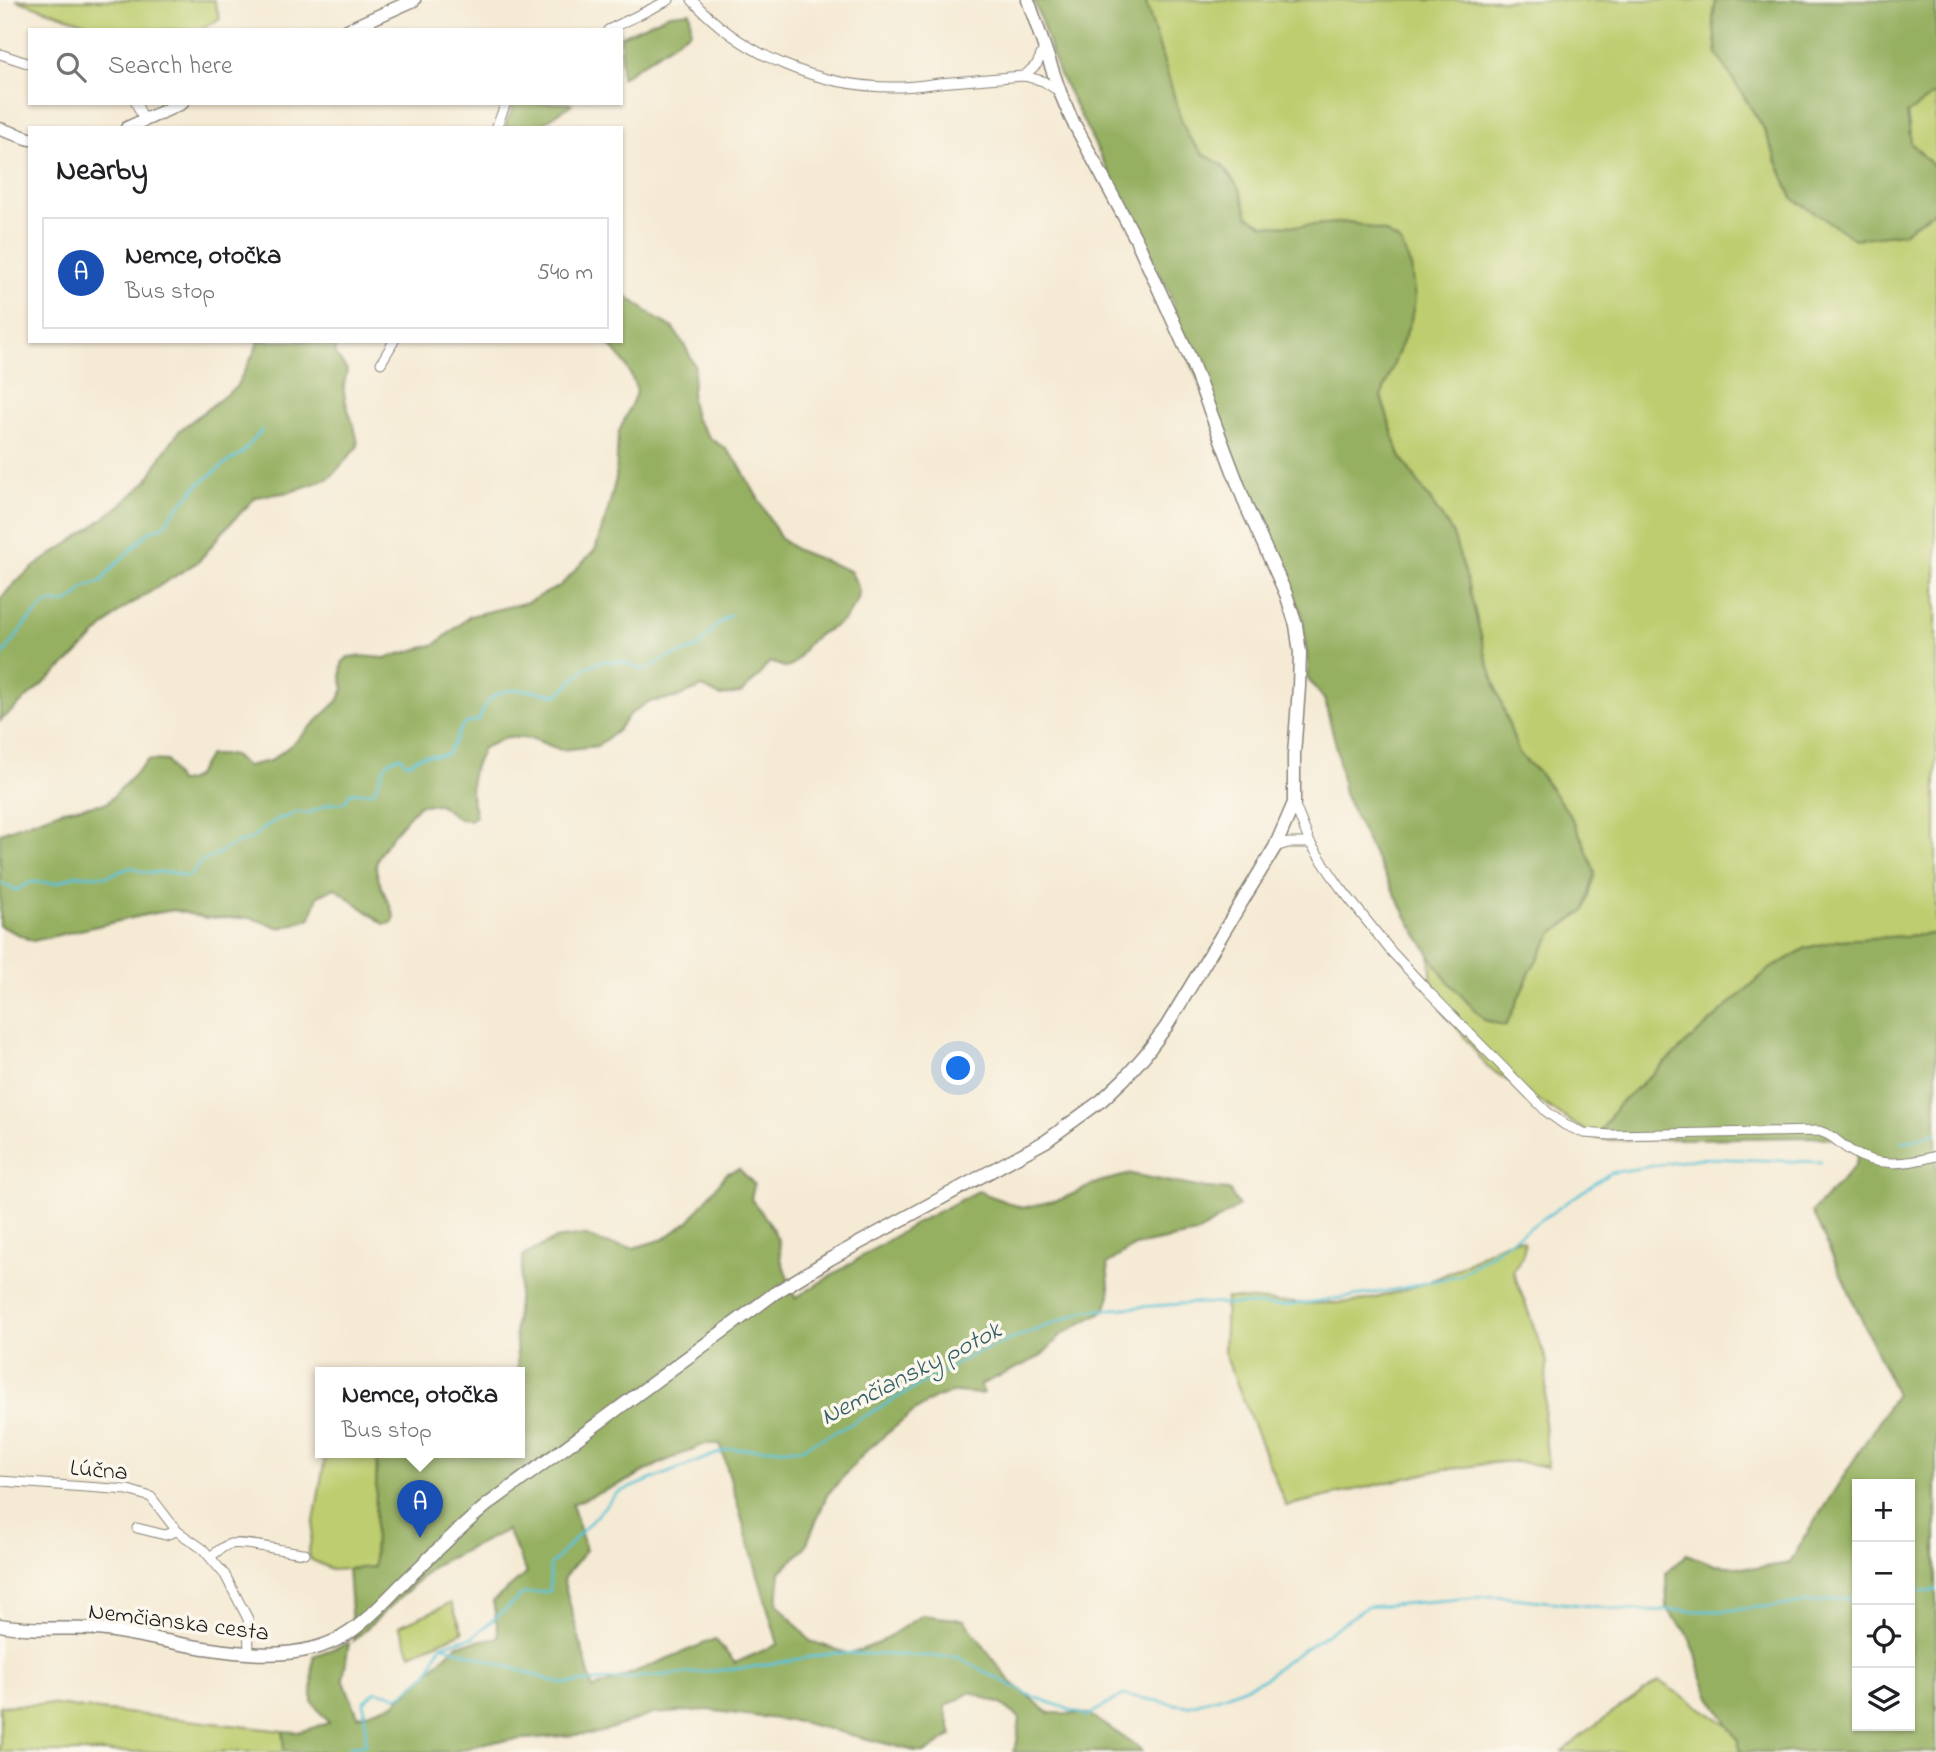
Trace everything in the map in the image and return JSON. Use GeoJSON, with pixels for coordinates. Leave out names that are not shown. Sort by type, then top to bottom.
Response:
{"type":"FeatureCollection","features":[{"type":"Feature","properties":{"kind":"street"},"geometry":{"type":"LineString","coordinates":[[351,28],[414,0]]}},
{"type":"Feature","properties":{"kind":"street"},"geometry":{"type":"LineString","coordinates":[[612,28],[669,0]]}},
{"type":"Feature","properties":{"kind":"street"},"geometry":{"type":"LineString","coordinates":[[692,0],[712,20],[741,42],[780,64],[820,78],[858,86],[897,87],[1024,76],[1043,81],[1060,92]]}},
{"type":"Feature","properties":{"kind":"street"},"geometry":{"type":"LineString","coordinates":[[1028,0],[1071,118],[1137,241],[1190,358],[1247,508],[1286,594],[1296,625],[1300,653],[1294,803],[1310,843],[1340,887],[1390,950],[1520,1085],[1547,1112],[1565,1125],[1584,1133],[1611,1135],[1819,1131],[1833,1135],[1849,1150],[1868,1161],[1894,1164],[1936,1156]]}},
{"type":"Feature","properties":{"kind":"street"},"geometry":{"type":"LineString","coordinates":[[1024,76],[1037,64],[1044,48]]}},
{"type":"Feature","properties":{"kind":"street"},"geometry":{"type":"LineString","coordinates":[[0,54],[28,63]]}},
{"type":"Feature","properties":{"kind":"street"},"geometry":{"type":"LineString","coordinates":[[137,105],[144,120]]}},
{"type":"Feature","properties":{"kind":"street"},"geometry":{"type":"LineString","coordinates":[[131,126],[178,105]]}},
{"type":"Feature","properties":{"kind":"street"},"geometry":{"type":"LineString","coordinates":[[497,126],[505,105]]}},
{"type":"Feature","properties":{"kind":"street"},"geometry":{"type":"LineString","coordinates":[[0,129],[28,138]]}},
{"type":"Feature","properties":{"kind":"street"},"geometry":{"type":"LineString","coordinates":[[382,363],[393,343]]}},
{"type":"Feature","properties":{"kind":"street"},"geometry":{"type":"LineString","coordinates":[[1275,847],[1294,803]]}},
{"type":"Feature","properties":{"kind":"street"},"geometry":{"type":"LineString","coordinates":[[1275,847],[1288,843],[1310,843]]}},
{"type":"Feature","properties":{"kind":"street","name":"Nemčianska cesta"},"geometry":{"type":"LineString","coordinates":[[0,1625],[31,1629],[106,1630],[156,1641],[249,1653],[284,1654],[321,1645],[349,1633],[487,1506],[775,1293],[830,1259],[1046,1141],[1102,1100],[1125,1079],[1166,1027],[1275,847]]}},
{"type":"Feature","properties":{"kind":"street","name":"Lúčna"},"geometry":{"type":"LineString","coordinates":[[0,1481],[140,1492],[150,1496],[177,1531],[211,1556],[225,1575],[245,1609],[249,1628],[249,1653]]}},
{"type":"Feature","properties":{"kind":"street"},"geometry":{"type":"LineString","coordinates":[[137,1528],[165,1535],[177,1531]]}},
{"type":"Feature","properties":{"kind":"street"},"geometry":{"type":"LineString","coordinates":[[211,1556],[231,1544],[241,1543],[305,1553]]}},
{"type":"Feature","properties":{"kind":"green space"},"geometry":{"type":"Polygon","coordinates":[[[16,0],[214,0],[220,19],[203,28],[100,28],[16,0]]]}},
{"type":"Feature","properties":{"kind":"green space"},"geometry":{"type":"Polygon","coordinates":[[[1034,0],[1145,0],[1188,136],[1202,153],[1222,165],[1240,190],[1248,216],[1264,225],[1301,226],[1350,222],[1385,232],[1401,243],[1411,267],[1415,299],[1411,320],[1381,397],[1400,456],[1452,532],[1488,664],[1519,754],[1539,773],[1570,815],[1595,873],[1585,910],[1553,933],[1532,968],[1506,1026],[1484,1020],[1444,977],[1413,928],[1344,794],[1336,745],[1324,699],[1307,678],[1302,614],[1246,496],[1190,360],[1169,292],[1058,71],[1034,0]]]}},
{"type":"Feature","properties":{"kind":"green space"},"geometry":{"type":"Polygon","coordinates":[[[1145,0],[1716,0],[1713,18],[1717,54],[1763,127],[1792,198],[1932,212],[1936,206],[1936,934],[1841,940],[1806,948],[1768,970],[1619,1104],[1596,1138],[1487,1067],[1432,994],[1430,955],[1444,977],[1532,968],[1553,933],[1585,910],[1595,873],[1570,815],[1539,773],[1519,754],[1488,664],[1452,532],[1400,456],[1381,396],[1411,320],[1401,243],[1384,232],[1350,222],[1301,226],[1264,225],[1247,216],[1239,190],[1222,165],[1202,153],[1188,136],[1145,0]]]}},
{"type":"Feature","properties":{"kind":"green space"},"geometry":{"type":"Polygon","coordinates":[[[1716,0],[1936,0],[1936,93],[1907,114],[1911,143],[1936,169],[1936,206],[1932,212],[1903,233],[1855,239],[1792,198],[1763,127],[1717,54],[1713,18],[1716,0]]]}},
{"type":"Feature","properties":{"kind":"green space"},"geometry":{"type":"Polygon","coordinates":[[[690,12],[691,31],[623,77],[623,35],[670,14],[690,12]]]}},
{"type":"Feature","properties":{"kind":"green space"},"geometry":{"type":"Polygon","coordinates":[[[1936,93],[1936,169],[1911,143],[1907,113],[1936,93]]]}},
{"type":"Feature","properties":{"kind":"green space"},"geometry":{"type":"Polygon","coordinates":[[[514,105],[570,105],[539,126],[505,126],[514,105]]]}},
{"type":"Feature","properties":{"kind":"green space"},"geometry":{"type":"Polygon","coordinates":[[[623,294],[672,327],[695,366],[691,399],[695,418],[710,438],[726,449],[738,463],[781,539],[797,550],[850,571],[858,586],[859,595],[843,620],[815,637],[787,668],[770,662],[741,693],[720,696],[703,687],[675,698],[648,702],[629,715],[617,731],[597,746],[561,750],[533,739],[507,737],[483,748],[472,773],[471,796],[476,816],[470,820],[459,819],[439,804],[419,805],[381,852],[376,867],[395,918],[392,923],[384,924],[335,888],[318,896],[310,919],[281,928],[251,918],[205,918],[174,910],[33,941],[0,926],[0,833],[63,810],[107,803],[148,760],[167,761],[178,782],[194,777],[209,755],[232,755],[246,766],[270,761],[296,741],[338,701],[344,689],[342,663],[348,657],[385,658],[436,644],[470,616],[528,602],[560,586],[595,550],[616,478],[618,434],[637,391],[624,363],[606,343],[623,343],[623,294]]]}},
{"type":"Feature","properties":{"kind":"green space"},"geometry":{"type":"Polygon","coordinates":[[[257,343],[336,343],[335,354],[347,370],[344,392],[358,446],[330,478],[290,492],[256,497],[199,561],[120,611],[74,657],[0,721],[0,599],[35,566],[121,505],[147,481],[180,430],[236,387],[257,343]]]}},
{"type":"Feature","properties":{"kind":"green space"},"geometry":{"type":"Polygon","coordinates":[[[1936,934],[1936,1752],[1741,1752],[1738,1740],[1710,1697],[1686,1631],[1667,1610],[1666,1573],[1687,1554],[1715,1565],[1757,1568],[1790,1563],[1896,1394],[1812,1212],[1855,1166],[1858,1155],[1853,1149],[1839,1140],[1814,1137],[1596,1138],[1619,1104],[1768,970],[1806,948],[1841,940],[1936,934]]]}},
{"type":"Feature","properties":{"kind":"green space"},"geometry":{"type":"Polygon","coordinates":[[[739,1169],[754,1184],[751,1199],[769,1222],[779,1242],[781,1259],[795,1298],[916,1223],[978,1191],[1022,1208],[1062,1199],[1099,1182],[1131,1174],[1197,1187],[1229,1190],[1239,1206],[1196,1234],[1135,1246],[1107,1264],[1110,1296],[1105,1310],[1061,1335],[1040,1357],[980,1385],[984,1393],[956,1392],[936,1397],[867,1450],[827,1495],[805,1548],[780,1572],[777,1603],[810,1641],[850,1654],[879,1643],[922,1615],[964,1620],[1010,1681],[1049,1713],[1089,1714],[1142,1752],[1013,1752],[1020,1718],[1001,1704],[971,1692],[945,1707],[952,1735],[926,1752],[800,1722],[707,1710],[653,1714],[598,1733],[489,1742],[454,1752],[284,1752],[283,1731],[298,1732],[329,1723],[312,1702],[313,1656],[349,1643],[343,1679],[358,1716],[394,1704],[457,1645],[499,1637],[493,1601],[527,1573],[507,1530],[435,1565],[353,1641],[348,1569],[374,1567],[377,1458],[525,1458],[525,1367],[518,1367],[515,1328],[523,1256],[555,1239],[584,1235],[605,1243],[633,1248],[664,1239],[690,1220],[727,1173],[739,1169]],[[705,1444],[572,1504],[586,1550],[563,1579],[593,1689],[715,1639],[735,1663],[778,1644],[720,1444],[705,1444]]]}},
{"type":"Feature","properties":{"kind":"green space"},"geometry":{"type":"Polygon","coordinates":[[[1518,1239],[1524,1241],[1524,1250],[1513,1271],[1547,1362],[1544,1423],[1548,1467],[1508,1462],[1445,1469],[1286,1506],[1224,1352],[1226,1298],[1306,1303],[1365,1300],[1404,1290],[1441,1276],[1491,1249],[1518,1239]]]}},
{"type":"Feature","properties":{"kind":"green space"},"geometry":{"type":"Polygon","coordinates":[[[325,1458],[377,1458],[374,1567],[333,1570],[310,1559],[309,1550],[325,1458]]]}},
{"type":"Feature","properties":{"kind":"green space"},"geometry":{"type":"Polygon","coordinates":[[[451,1603],[463,1632],[411,1654],[399,1626],[451,1603]]]}},
{"type":"Feature","properties":{"kind":"green space"},"geometry":{"type":"Polygon","coordinates":[[[1659,1681],[1729,1726],[1738,1740],[1741,1752],[1563,1752],[1588,1730],[1659,1681]]]}},
{"type":"Feature","properties":{"kind":"green space"},"geometry":{"type":"Polygon","coordinates":[[[47,1704],[283,1731],[284,1752],[0,1752],[0,1706],[47,1704]]]}},
{"type":"Feature","properties":{"kind":"waterway"},"geometry":{"type":"LineString","coordinates":[[0,659],[25,624],[47,603],[66,603],[84,587],[101,582],[150,531],[165,525],[198,485],[241,454],[262,430]]}},
{"type":"Feature","properties":{"kind":"waterway"},"geometry":{"type":"LineString","coordinates":[[0,883],[17,890],[31,882],[56,883],[77,875],[107,876],[132,867],[145,872],[172,872],[184,877],[191,875],[200,863],[254,837],[278,819],[296,812],[310,813],[328,804],[341,803],[346,801],[350,793],[373,792],[385,766],[394,758],[401,756],[404,762],[411,763],[420,756],[447,754],[462,727],[466,723],[479,720],[486,704],[501,692],[529,690],[558,695],[588,666],[604,661],[626,662],[639,669],[647,669],[667,658],[697,648],[716,626],[730,615]]}},
{"type":"Feature","properties":{"kind":"waterway","name":"Nemčiansky potok"},"geometry":{"type":"LineString","coordinates":[[1902,1143],[1936,1133]]}},
{"type":"Feature","properties":{"kind":"waterway","name":"Nemčiansky potok"},"geometry":{"type":"LineString","coordinates":[[346,1752],[352,1746],[366,1744],[364,1702],[376,1691],[400,1697],[428,1673],[441,1645],[473,1637],[523,1594],[550,1591],[550,1566],[617,1493],[729,1449],[800,1449],[849,1425],[976,1353],[1085,1311],[1194,1303],[1285,1306],[1388,1291],[1460,1275],[1610,1173],[1701,1158],[1821,1162]]}},
{"type":"Feature","properties":{"kind":"waterway"},"geometry":{"type":"LineString","coordinates":[[1915,1592],[1936,1590]]}},
{"type":"Feature","properties":{"kind":"waterway"},"geometry":{"type":"LineString","coordinates":[[444,1646],[562,1684],[746,1668],[834,1653],[957,1657],[1029,1695],[1087,1716],[1123,1695],[1187,1706],[1226,1695],[1264,1679],[1367,1607],[1493,1596],[1629,1610],[1721,1611],[1852,1598]]}},
{"type":"Feature","properties":{"kind":"place","name":"Nemce, otočka"},"geometry":{"type":"Point","coordinates":[420,1538]}}]}
